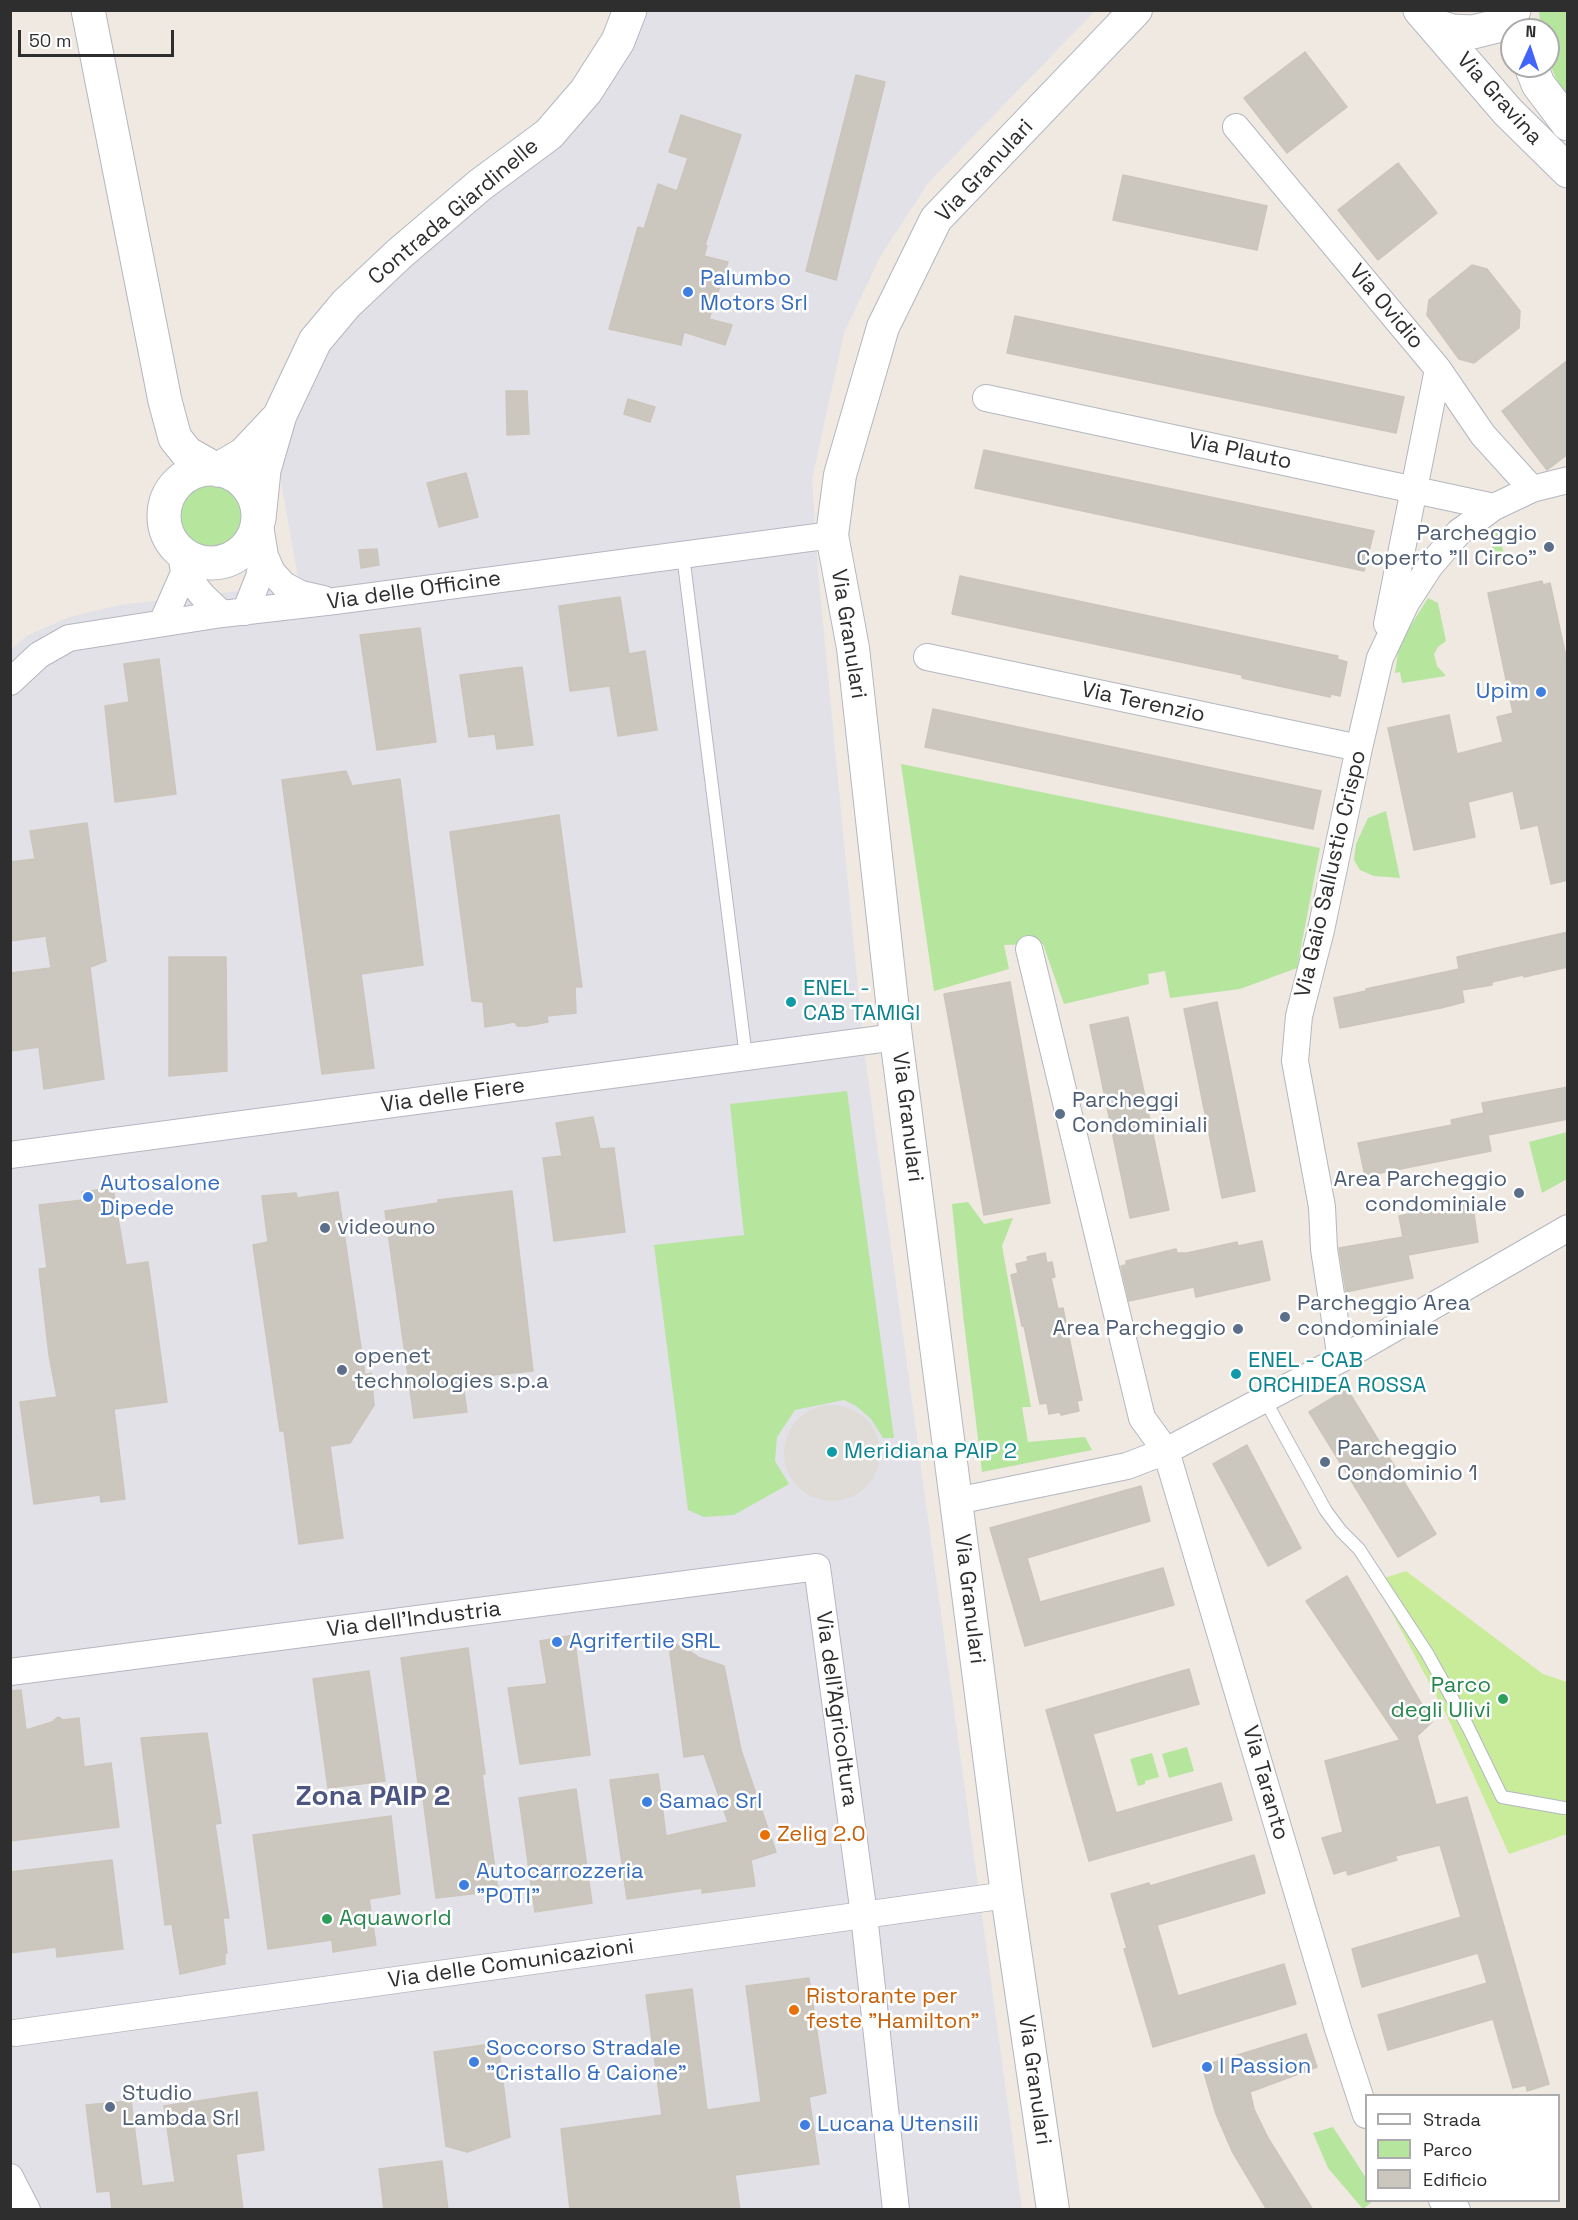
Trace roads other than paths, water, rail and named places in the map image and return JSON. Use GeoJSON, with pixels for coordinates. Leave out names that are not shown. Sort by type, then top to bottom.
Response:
{"type":"FeatureCollection","features":[{"type":"Feature","properties":{"kind":"main road","name":"Contrada Giardinelle"},"geometry":{"type":"LineString","coordinates":[[280,415],[315,341],[346,304],[399,254],[480,185],[549,134],[586,91],[618,41],[630,10]]}},
{"type":"Feature","properties":{"kind":"main road","name":"Via Gravina"},"geometry":{"type":"LineString","coordinates":[[1427,18],[1452,31],[1473,32],[1497,26],[1514,10]]}},
{"type":"Feature","properties":{"kind":"main road"},"geometry":{"type":"LineString","coordinates":[[87,14],[165,401],[175,438],[187,453],[217,470]]}},
{"type":"Feature","properties":{"kind":"main road","name":"Via Gravina"},"geometry":{"type":"LineString","coordinates":[[1427,18],[1508,112],[1568,171]]}},
{"type":"Feature","properties":{"kind":"main road","name":"Via Gravina"},"geometry":{"type":"LineString","coordinates":[[1536,78],[1568,124]]}},
{"type":"Feature","properties":{"kind":"main road"},"geometry":{"type":"LineString","coordinates":[[165,401],[163,455],[166,501],[164,515],[166,529],[182,562],[194,560],[208,563],[230,559],[248,546],[255,534],[261,534]]}},
{"type":"Feature","properties":{"kind":"main road"},"geometry":{"type":"LineString","coordinates":[[217,470],[244,454],[280,415]]}},
{"type":"Feature","properties":{"kind":"main road"},"geometry":{"type":"LineString","coordinates":[[261,534],[264,470],[280,415]]}},
{"type":"Feature","properties":{"kind":"main road"},"geometry":{"type":"LineString","coordinates":[[166,501],[174,487],[186,476],[201,470],[230,473],[243,481],[251,492],[257,505],[261,534]]}},
{"type":"Feature","properties":{"kind":"street","name":"Via Granulari"},"geometry":{"type":"LineString","coordinates":[[1053,2210],[1007,1895],[896,1037],[853,648],[832,535],[840,475],[883,327],[936,219],[1136,10]]}},
{"type":"Feature","properties":{"kind":"street","name":"Via Ovidio"},"geometry":{"type":"LineString","coordinates":[[1236,127],[1438,369],[1483,435],[1532,489]]}},
{"type":"Feature","properties":{"kind":"street"},"geometry":{"type":"LineString","coordinates":[[1380,658],[1438,369]]}},
{"type":"Feature","properties":{"kind":"street","name":"Via Plauto"},"geometry":{"type":"LineString","coordinates":[[986,398],[1494,507]]}},
{"type":"Feature","properties":{"kind":"street","name":"Via Gaio Sallustio Crispo"},"geometry":{"type":"LineString","coordinates":[[1341,1359],[1324,1249],[1322,1207],[1295,1062],[1299,1016],[1321,930],[1380,658],[1406,603],[1430,566],[1459,532],[1494,507],[1532,489],[1568,480]]}},
{"type":"Feature","properties":{"kind":"street"},"geometry":{"type":"LineString","coordinates":[[261,534],[272,572],[284,585],[302,594],[335,601]]}},
{"type":"Feature","properties":{"kind":"street"},"geometry":{"type":"LineString","coordinates":[[182,562],[202,596],[234,613],[259,576],[261,534]]}},
{"type":"Feature","properties":{"kind":"street","name":"Via delle Officine"},"geometry":{"type":"LineString","coordinates":[[10,682],[39,655],[69,638],[234,613],[832,535]]}},
{"type":"Feature","properties":{"kind":"street"},"geometry":{"type":"LineString","coordinates":[[162,623],[182,562]]}},
{"type":"Feature","properties":{"kind":"street","name":"Via Terenzio"},"geometry":{"type":"LineString","coordinates":[[927,657],[1359,748]]}},
{"type":"Feature","properties":{"kind":"street"},"geometry":{"type":"LineString","coordinates":[[1029,949],[1142,1418],[1166,1451]]}},
{"type":"Feature","properties":{"kind":"street","name":"Via delle Fiere"},"geometry":{"type":"LineString","coordinates":[[10,1155],[896,1037]]}},
{"type":"Feature","properties":{"kind":"street"},"geometry":{"type":"LineString","coordinates":[[956,1501],[1127,1466],[1166,1451],[1341,1359],[1568,1228]]}},
{"type":"Feature","properties":{"kind":"street","name":"Via Taranto"},"geometry":{"type":"LineString","coordinates":[[1166,1451],[1338,2029],[1365,2112]]}},
{"type":"Feature","properties":{"kind":"street","name":"Via dell'Industria"},"geometry":{"type":"LineString","coordinates":[[10,1672],[817,1567]]}},
{"type":"Feature","properties":{"kind":"street","name":"Via dell'Agricoltura"},"geometry":{"type":"LineString","coordinates":[[817,1567],[864,1915],[896,2210]]}},
{"type":"Feature","properties":{"kind":"street","name":"Via delle Comunicazioni"},"geometry":{"type":"LineString","coordinates":[[12,2035],[1007,1895]]}},
{"type":"Feature","properties":{"kind":"street"},"geometry":{"type":"LineString","coordinates":[[10,2177],[27,2210]]}},
{"type":"Feature","properties":{"kind":"lane"},"geometry":{"type":"LineString","coordinates":[[683,555],[746,1057]]}},
{"type":"Feature","properties":{"kind":"lane"},"geometry":{"type":"LineString","coordinates":[[1265,1400],[1326,1511],[1341,1532],[1359,1549],[1432,1661],[1502,1797],[1564,1808]]}},
{"type":"Feature","properties":{"kind":"place","name":"Palumbo Motors Srl"},"geometry":{"type":"Point","coordinates":[688,292]}},
{"type":"Feature","properties":{"kind":"place","name":"Parcheggio Coperto \"Il Circo\""},"geometry":{"type":"Point","coordinates":[1549,547]}},
{"type":"Feature","properties":{"kind":"place","name":"Upim"},"geometry":{"type":"Point","coordinates":[1541,692]}},
{"type":"Feature","properties":{"kind":"place","name":"ENEL - CAB TAMIGI"},"geometry":{"type":"Point","coordinates":[791,1002]}},
{"type":"Feature","properties":{"kind":"place","name":"Parcheggi Condominiali"},"geometry":{"type":"Point","coordinates":[1060,1114]}},
{"type":"Feature","properties":{"kind":"place","name":"Area Parcheggio condominiale"},"geometry":{"type":"Point","coordinates":[1519,1193]}},
{"type":"Feature","properties":{"kind":"place","name":"Autosalone Dipede"},"geometry":{"type":"Point","coordinates":[88,1197]}},
{"type":"Feature","properties":{"kind":"place","name":"videouno"},"geometry":{"type":"Point","coordinates":[325,1228]}},
{"type":"Feature","properties":{"kind":"place","name":"Parcheggio Area condominiale"},"geometry":{"type":"Point","coordinates":[1285,1317]}},
{"type":"Feature","properties":{"kind":"place","name":"Area Parcheggio"},"geometry":{"type":"Point","coordinates":[1238,1329]}},
{"type":"Feature","properties":{"kind":"place","name":"openet technologies s.p.a"},"geometry":{"type":"Point","coordinates":[342,1370]}},
{"type":"Feature","properties":{"kind":"place","name":"ENEL - CAB ORCHIDEA ROSSA"},"geometry":{"type":"Point","coordinates":[1236,1374]}},
{"type":"Feature","properties":{"kind":"place","name":"Meridiana PAIP 2"},"geometry":{"type":"Point","coordinates":[832,1452]}},
{"type":"Feature","properties":{"kind":"place","name":"Parcheggio Condominio 1"},"geometry":{"type":"Point","coordinates":[1325,1462]}},
{"type":"Feature","properties":{"kind":"place","name":"Agrifertile SRL"},"geometry":{"type":"Point","coordinates":[557,1642]}},
{"type":"Feature","properties":{"kind":"place","name":"Parco degli Ulivi"},"geometry":{"type":"Point","coordinates":[1503,1699]}},
{"type":"Feature","properties":{"kind":"place","name":"Samac Srl"},"geometry":{"type":"Point","coordinates":[647,1802]}},
{"type":"Feature","properties":{"kind":"place","name":"Zelig 2.0"},"geometry":{"type":"Point","coordinates":[765,1835]}},
{"type":"Feature","properties":{"kind":"place","name":"Autocarrozzeria \"POTI\""},"geometry":{"type":"Point","coordinates":[464,1885]}},
{"type":"Feature","properties":{"kind":"place","name":"Aquaworld"},"geometry":{"type":"Point","coordinates":[327,1919]}},
{"type":"Feature","properties":{"kind":"place","name":"Ristorante per feste \"Hamilton\""},"geometry":{"type":"Point","coordinates":[794,2010]}},
{"type":"Feature","properties":{"kind":"place","name":"Soccorso Stradale \"Cristallo & Caione\""},"geometry":{"type":"Point","coordinates":[474,2062]}},
{"type":"Feature","properties":{"kind":"place","name":"I Passion"},"geometry":{"type":"Point","coordinates":[1207,2067]}},
{"type":"Feature","properties":{"kind":"place","name":"Studio Lambda Srl"},"geometry":{"type":"Point","coordinates":[110,2107]}},
{"type":"Feature","properties":{"kind":"place","name":"Lucana Utensili"},"geometry":{"type":"Point","coordinates":[805,2125]}},
{"type":"Feature","properties":{"kind":"district","name":"Zona PAIP 2"},"geometry":{"type":"Point","coordinates":[373,1797]}}]}
